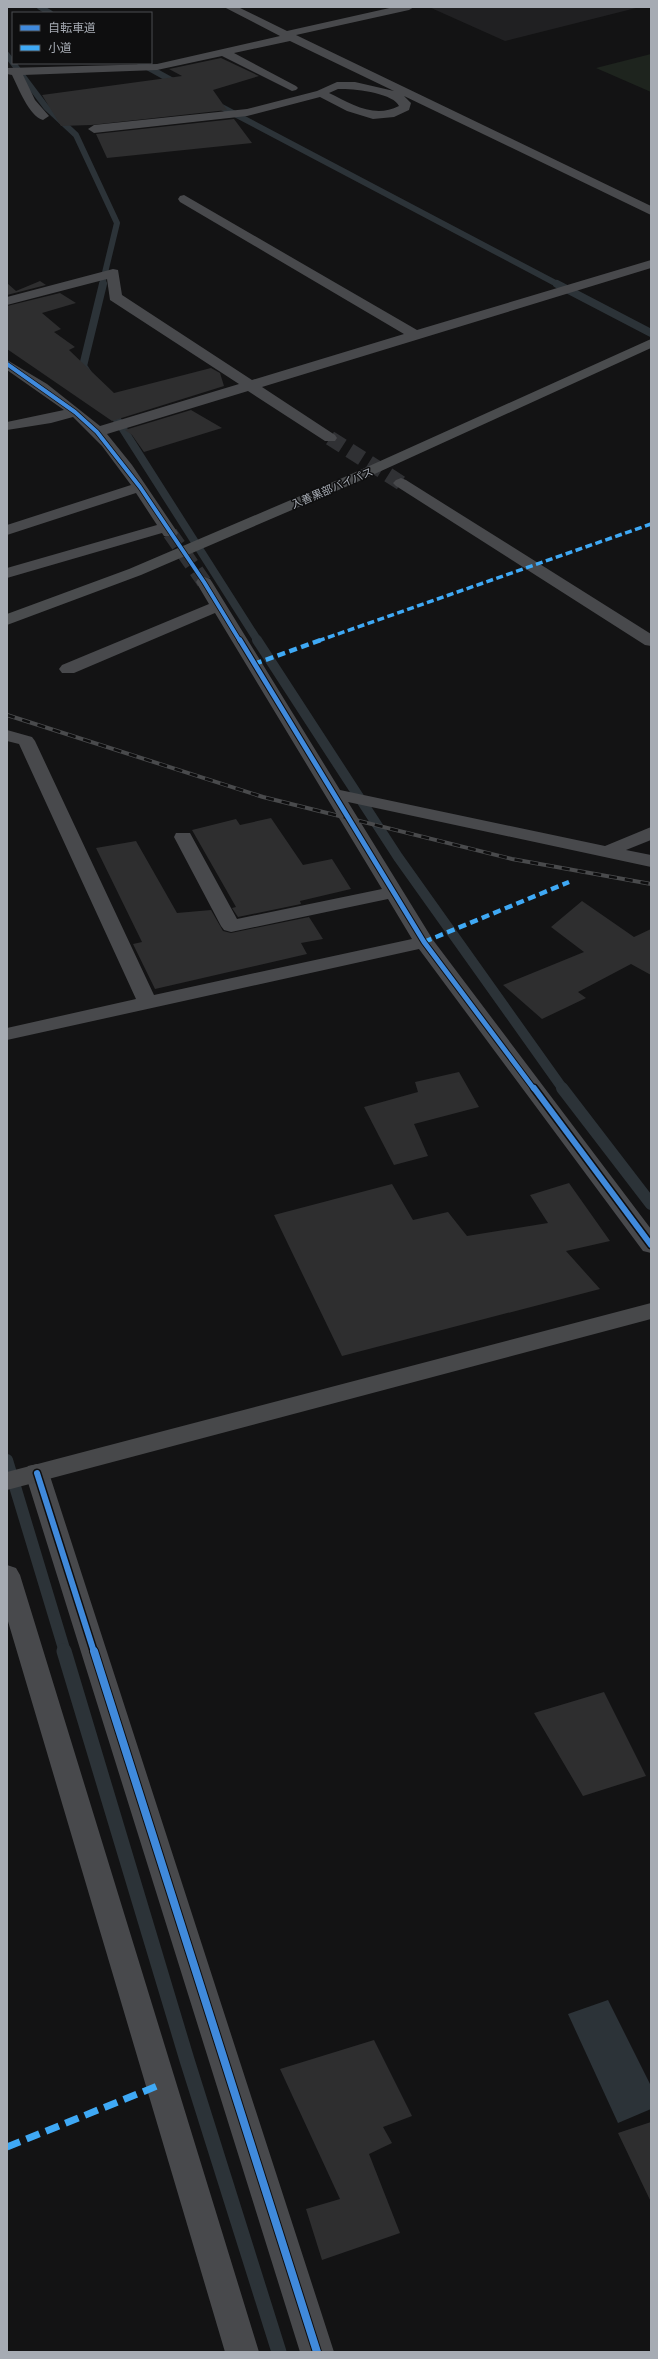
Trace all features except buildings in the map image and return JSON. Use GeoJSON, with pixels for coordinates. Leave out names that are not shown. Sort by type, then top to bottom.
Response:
{"type":"FeatureCollection","features":[{"type":"Feature","properties":{"kind":"highway","name":"入善黒部バイパス"},"geometry":{"type":"LineString","coordinates":[[7,620],[135,572],[352,479],[651,343]]}},
{"type":"Feature","properties":{"kind":"street"},"geometry":{"type":"LineString","coordinates":[[229,7],[288,36],[360,68],[651,211]]}},
{"type":"Feature","properties":{"kind":"street"},"geometry":{"type":"LineString","coordinates":[[43,116],[30,101],[12,72],[158,67],[409,7]]}},
{"type":"Feature","properties":{"kind":"street"},"geometry":{"type":"LineString","coordinates":[[352,10],[366,17]]}},
{"type":"Feature","properties":{"kind":"street"},"geometry":{"type":"LineString","coordinates":[[223,52],[292,88]]}},
{"type":"Feature","properties":{"kind":"street"},"geometry":{"type":"LineString","coordinates":[[338,85],[345,73],[360,68]]}},
{"type":"Feature","properties":{"kind":"street"},"geometry":{"type":"LineString","coordinates":[[94,129],[247,112],[321,93],[327,87],[338,85],[354,85],[392,95],[405,103],[405,108],[398,113],[381,116],[364,114],[321,93]]}},
{"type":"Feature","properties":{"kind":"street"},"geometry":{"type":"LineString","coordinates":[[392,95],[407,92]]}},
{"type":"Feature","properties":{"kind":"street"},"geometry":{"type":"LineString","coordinates":[[184,199],[414,335]]}},
{"type":"Feature","properties":{"kind":"street"},"geometry":{"type":"LineString","coordinates":[[97,432],[251,384],[651,264]]}},
{"type":"Feature","properties":{"kind":"street"},"geometry":{"type":"LineString","coordinates":[[7,301],[113,273],[115,297],[251,384],[330,438]]}},
{"type":"Feature","properties":{"kind":"street"},"geometry":{"type":"LineString","coordinates":[[7,364],[76,412],[97,432],[140,487],[168,530],[7,573]]}},
{"type":"Feature","properties":{"kind":"street"},"geometry":{"type":"LineString","coordinates":[[7,426],[51,419],[76,412]]}},
{"type":"Feature","properties":{"kind":"street"},"geometry":{"type":"LineString","coordinates":[[401,483],[651,641]]}},
{"type":"Feature","properties":{"kind":"street"},"geometry":{"type":"LineString","coordinates":[[7,530],[140,487]]}},
{"type":"Feature","properties":{"kind":"street"},"geometry":{"type":"LineString","coordinates":[[204,582],[424,942],[651,1245]]}},
{"type":"Feature","properties":{"kind":"street"},"geometry":{"type":"LineString","coordinates":[[68,669],[218,606]]}},
{"type":"Feature","properties":{"kind":"street"},"geometry":{"type":"LineString","coordinates":[[7,735],[26,741],[148,1004]]}},
{"type":"Feature","properties":{"kind":"street"},"geometry":{"type":"LineString","coordinates":[[334,794],[651,861]]}},
{"type":"Feature","properties":{"kind":"street"},"geometry":{"type":"LineString","coordinates":[[608,851],[651,833]]}},
{"type":"Feature","properties":{"kind":"street"},"geometry":{"type":"LineString","coordinates":[[183,837],[231,926],[394,892]]}},
{"type":"Feature","properties":{"kind":"street"},"geometry":{"type":"LineString","coordinates":[[7,1034],[424,942]]}},
{"type":"Feature","properties":{"kind":"street"},"geometry":{"type":"LineString","coordinates":[[7,1481],[651,1311]]}},
{"type":"Feature","properties":{"kind":"street"},"geometry":{"type":"LineString","coordinates":[[37,1473],[318,2352]]}},
{"type":"Feature","properties":{"kind":"street"},"geometry":{"type":"LineString","coordinates":[[7,1575],[242,2352]]}},
{"type":"Feature","properties":{"kind":"shaded area"},"geometry":{"type":"Polygon","coordinates":[[[429,7],[640,7],[505,41],[429,7]]]}},
{"type":"Feature","properties":{"kind":"shaded area"},"geometry":{"type":"Polygon","coordinates":[[[651,54],[651,92],[596,68],[651,54]]]}},
{"type":"Feature","properties":{"kind":"shaded area"},"geometry":{"type":"Polygon","coordinates":[[[608,2000],[651,2086],[651,2109],[618,2123],[568,2014],[608,2000]]]}},
{"type":"Feature","properties":{"kind":"waterway"},"geometry":{"type":"LineString","coordinates":[[40,7],[48,12]]}},
{"type":"Feature","properties":{"kind":"waterway"},"geometry":{"type":"LineString","coordinates":[[7,55],[12,62]]}},
{"type":"Feature","properties":{"kind":"waterway"},"geometry":{"type":"LineString","coordinates":[[14,64],[46,107],[76,135],[117,223],[102,285]]}},
{"type":"Feature","properties":{"kind":"waterway"},"geometry":{"type":"LineString","coordinates":[[142,64],[180,85]]}},
{"type":"Feature","properties":{"kind":"waterway"},"geometry":{"type":"LineString","coordinates":[[214,103],[559,285]]}},
{"type":"Feature","properties":{"kind":"waterway"},"geometry":{"type":"LineString","coordinates":[[90,377],[83,366],[103,284]]}},
{"type":"Feature","properties":{"kind":"waterway"},"geometry":{"type":"LineString","coordinates":[[557,284],[651,333]]}},
{"type":"Feature","properties":{"kind":"waterway"},"geometry":{"type":"LineString","coordinates":[[109,407],[258,641]]}},
{"type":"Feature","properties":{"kind":"waterway"},"geometry":{"type":"LineString","coordinates":[[257,640],[398,857],[563,1089]]}},
{"type":"Feature","properties":{"kind":"waterway"},"geometry":{"type":"LineString","coordinates":[[562,1088],[651,1204]]}},
{"type":"Feature","properties":{"kind":"waterway"},"geometry":{"type":"LineString","coordinates":[[7,1460],[65,1652]]}},
{"type":"Feature","properties":{"kind":"waterway"},"geometry":{"type":"LineString","coordinates":[[64,1651],[187,2060],[279,2352]]}},
{"type":"Feature","properties":{"kind":"tunnel"},"geometry":{"type":"LineString","coordinates":[[330,438],[401,483]]}},
{"type":"Feature","properties":{"kind":"tunnel"},"geometry":{"type":"LineString","coordinates":[[170,533],[204,582]]}},
{"type":"Feature","properties":{"kind":"railway"},"geometry":{"type":"LineString","coordinates":[[7,715],[263,797],[512,859],[651,884]]}},
{"type":"Feature","properties":{"kind":"marked path"},"geometry":{"type":"LineString","coordinates":[[254,664],[651,524]]}},
{"type":"Feature","properties":{"kind":"marked path"},"geometry":{"type":"LineString","coordinates":[[424,942],[569,882]]}},
{"type":"Feature","properties":{"kind":"marked path"},"geometry":{"type":"LineString","coordinates":[[7,2147],[162,2084]]}},
{"type":"Feature","properties":{"kind":"cycle path"},"geometry":{"type":"LineString","coordinates":[[7,364],[75,412],[97,432],[140,487],[204,582],[424,942],[651,1245]]}},
{"type":"Feature","properties":{"kind":"cycle path"},"geometry":{"type":"LineString","coordinates":[[37,1473],[317,2352]]}}]}
